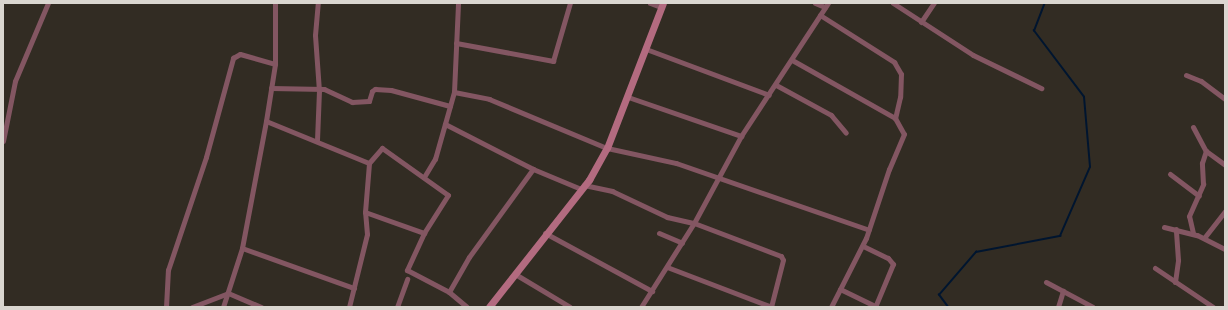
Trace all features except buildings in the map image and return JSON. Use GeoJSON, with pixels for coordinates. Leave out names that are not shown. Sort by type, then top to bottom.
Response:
{"type":"FeatureCollection","features":[{"type":"Feature","properties":{"kind":"street"},"geometry":{"type":"LineString","coordinates":[[3,141],[15,81],[48,3]]}},
{"type":"Feature","properties":{"kind":"street"},"geometry":{"type":"LineString","coordinates":[[223,307],[242,248],[266,121],[275,64],[275,3]]}},
{"type":"Feature","properties":{"kind":"street"},"geometry":{"type":"LineString","coordinates":[[317,140],[319,91],[315,35],[318,3]]}},
{"type":"Feature","properties":{"kind":"street"},"geometry":{"type":"LineString","coordinates":[[424,177],[434,159],[454,92],[458,3]]}},
{"type":"Feature","properties":{"kind":"street"},"geometry":{"type":"LineString","coordinates":[[456,43],[553,61],[570,3]]}},
{"type":"Feature","properties":{"kind":"street"},"geometry":{"type":"LineString","coordinates":[[489,307],[545,233],[583,187],[607,148],[628,97],[662,5],[650,3]]}},
{"type":"Feature","properties":{"kind":"street"},"geometry":{"type":"LineString","coordinates":[[641,307],[694,223],[741,136],[770,95],[827,5],[815,3]]}},
{"type":"Feature","properties":{"kind":"street"},"geometry":{"type":"LineString","coordinates":[[893,3],[973,55],[1041,88]]}},
{"type":"Feature","properties":{"kind":"street"},"geometry":{"type":"LineString","coordinates":[[922,22],[934,3]]}},
{"type":"Feature","properties":{"kind":"street"},"geometry":{"type":"LineString","coordinates":[[820,15],[894,62],[901,74],[900,97],[895,118]]}},
{"type":"Feature","properties":{"kind":"street"},"geometry":{"type":"LineString","coordinates":[[646,49],[770,95]]}},
{"type":"Feature","properties":{"kind":"street"},"geometry":{"type":"LineString","coordinates":[[166,307],[168,270],[206,157],[233,58],[240,54],[275,64]]}},
{"type":"Feature","properties":{"kind":"street"},"geometry":{"type":"LineString","coordinates":[[792,60],[895,118],[904,134],[889,169],[863,246],[831,307]]}},
{"type":"Feature","properties":{"kind":"street"},"geometry":{"type":"LineString","coordinates":[[1186,75],[1201,81],[1225,99]]}},
{"type":"Feature","properties":{"kind":"street"},"geometry":{"type":"LineString","coordinates":[[776,85],[831,115],[846,133]]}},
{"type":"Feature","properties":{"kind":"street"},"geometry":{"type":"LineString","coordinates":[[271,88],[331,91],[354,102],[369,101],[372,91],[376,89],[391,90],[450,106]]}},
{"type":"Feature","properties":{"kind":"street"},"geometry":{"type":"LineString","coordinates":[[454,92],[489,99],[607,148],[652,156],[869,230]]}},
{"type":"Feature","properties":{"kind":"street"},"geometry":{"type":"LineString","coordinates":[[628,97],[741,136]]}},
{"type":"Feature","properties":{"kind":"street"},"geometry":{"type":"LineString","coordinates":[[266,121],[317,140],[369,163]]}},
{"type":"Feature","properties":{"kind":"street"},"geometry":{"type":"LineString","coordinates":[[445,124],[533,169],[583,187],[612,191],[667,217],[694,223],[781,256],[783,260],[771,307],[764,306],[755,300],[667,267]]}},
{"type":"Feature","properties":{"kind":"street"},"geometry":{"type":"LineString","coordinates":[[1193,127],[1206,151],[1225,165]]}},
{"type":"Feature","properties":{"kind":"street"},"geometry":{"type":"LineString","coordinates":[[349,307],[367,234],[365,212],[369,163],[382,148],[448,195],[424,233],[408,270],[449,292],[467,307]]}},
{"type":"Feature","properties":{"kind":"street"},"geometry":{"type":"LineString","coordinates":[[1193,233],[1189,216],[1199,196],[1206,151]]}},
{"type":"Feature","properties":{"kind":"street"},"geometry":{"type":"LineString","coordinates":[[449,292],[469,257],[533,169]]}},
{"type":"Feature","properties":{"kind":"street"},"geometry":{"type":"LineString","coordinates":[[1170,174],[1199,196]]}},
{"type":"Feature","properties":{"kind":"street"},"geometry":{"type":"LineString","coordinates":[[1204,238],[1225,211]]}},
{"type":"Feature","properties":{"kind":"street"},"geometry":{"type":"LineString","coordinates":[[365,212],[424,233]]}},
{"type":"Feature","properties":{"kind":"street"},"geometry":{"type":"LineString","coordinates":[[1164,227],[1193,233],[1225,250]]}},
{"type":"Feature","properties":{"kind":"street"},"geometry":{"type":"LineString","coordinates":[[1176,229],[1178,260],[1176,282]]}},
{"type":"Feature","properties":{"kind":"street"},"geometry":{"type":"LineString","coordinates":[[545,233],[652,291]]}},
{"type":"Feature","properties":{"kind":"street"},"geometry":{"type":"LineString","coordinates":[[659,233],[682,243]]}},
{"type":"Feature","properties":{"kind":"street"},"geometry":{"type":"LineString","coordinates":[[840,289],[875,307],[893,264],[888,258],[863,246]]}},
{"type":"Feature","properties":{"kind":"street"},"geometry":{"type":"LineString","coordinates":[[242,248],[354,288]]}},
{"type":"Feature","properties":{"kind":"street"},"geometry":{"type":"LineString","coordinates":[[1155,268],[1213,307]]}},
{"type":"Feature","properties":{"kind":"street"},"geometry":{"type":"LineString","coordinates":[[515,274],[570,307]]}},
{"type":"Feature","properties":{"kind":"street"},"geometry":{"type":"LineString","coordinates":[[398,307],[407,279]]}},
{"type":"Feature","properties":{"kind":"street"},"geometry":{"type":"LineString","coordinates":[[1046,282],[1093,307]]}},
{"type":"Feature","properties":{"kind":"street"},"geometry":{"type":"LineString","coordinates":[[1058,307],[1063,291]]}},
{"type":"Feature","properties":{"kind":"street"},"geometry":{"type":"LineString","coordinates":[[192,307],[228,293],[261,307]]}},
{"type":"Feature","properties":{"kind":"street"},"geometry":{"type":"LineString","coordinates":[[764,306],[773,299]]}},
{"type":"Feature","properties":{"kind":"street"},"geometry":{"type":"LineString","coordinates":[[755,300],[756,307]]}},
{"type":"Feature","properties":{"kind":"waterway"},"geometry":{"type":"LineString","coordinates":[[948,307],[939,295],[976,252],[1060,236],[1090,167],[1084,97],[1034,31],[1045,3]]}}]}
